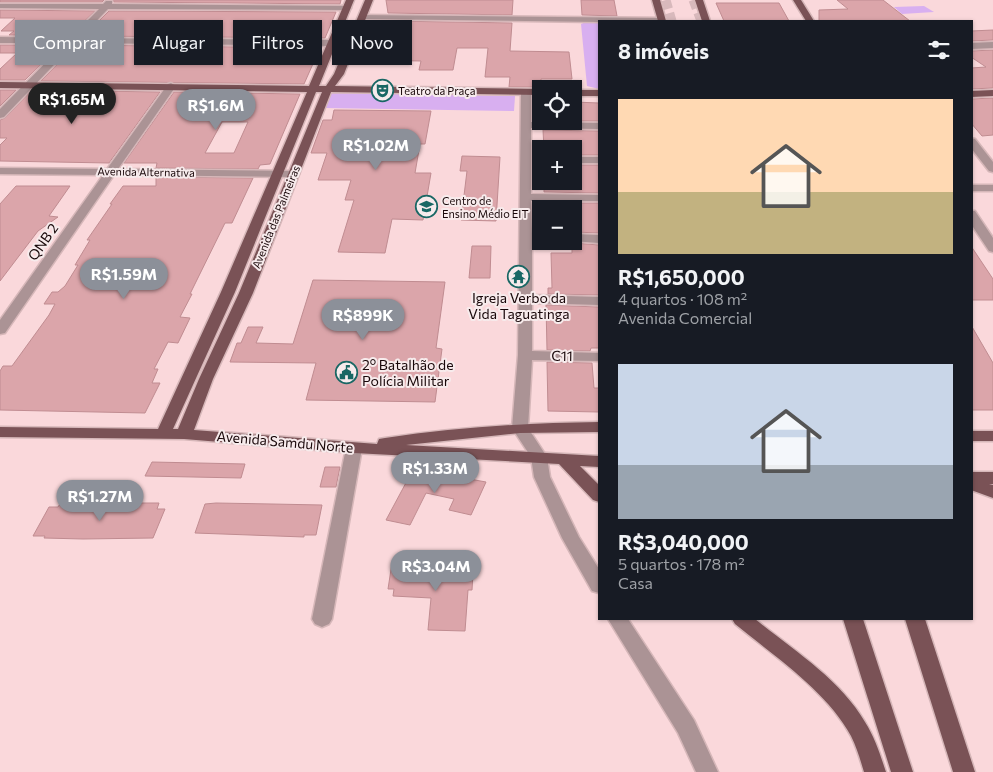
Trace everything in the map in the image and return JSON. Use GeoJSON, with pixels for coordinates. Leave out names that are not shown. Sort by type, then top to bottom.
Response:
{"type":"FeatureCollection","features":[{"type":"Feature","properties":{"kind":"main road","name":"Avenida das Palmeiras"},"geometry":{"type":"LineString","coordinates":[[362,20],[369,0]]}},
{"type":"Feature","properties":{"kind":"main road"},"geometry":{"type":"LineString","coordinates":[[656,0],[661,18]]}},
{"type":"Feature","properties":{"kind":"main road"},"geometry":{"type":"LineString","coordinates":[[698,0],[706,20]]}},
{"type":"Feature","properties":{"kind":"main road"},"geometry":{"type":"LineString","coordinates":[[796,0],[809,20]]}},
{"type":"Feature","properties":{"kind":"main road","name":"Avenida das Palmeiras"},"geometry":{"type":"LineString","coordinates":[[341,20],[348,4]]}},
{"type":"Feature","properties":{"kind":"main road","name":"Avenida das Palmeiras"},"geometry":{"type":"LineString","coordinates":[[163,434],[228,292],[332,43]]}},
{"type":"Feature","properties":{"kind":"main road"},"geometry":{"type":"LineString","coordinates":[[328,54],[332,54]]}},
{"type":"Feature","properties":{"kind":"main road","name":"Avenida das Palmeiras"},"geometry":{"type":"LineString","coordinates":[[184,434],[206,379],[246,292],[323,97],[330,89],[343,65]]}},
{"type":"Feature","properties":{"kind":"main road"},"geometry":{"type":"LineString","coordinates":[[0,85],[532,92]]}},
{"type":"Feature","properties":{"kind":"main road"},"geometry":{"type":"LineString","coordinates":[[582,92],[598,93]]}},
{"type":"Feature","properties":{"kind":"main road"},"geometry":{"type":"LineString","coordinates":[[973,94],[993,93]]}},
{"type":"Feature","properties":{"kind":"main road"},"geometry":{"type":"LineString","coordinates":[[228,292],[235,297],[246,292]]}},
{"type":"Feature","properties":{"kind":"main road"},"geometry":{"type":"LineString","coordinates":[[354,448],[439,435],[520,428],[598,427]]}},
{"type":"Feature","properties":{"kind":"main road","name":"Avenida Samdu Norte"},"geometry":{"type":"LineString","coordinates":[[0,432],[184,434],[354,448],[539,457],[598,462]]}},
{"type":"Feature","properties":{"kind":"main road"},"geometry":{"type":"LineString","coordinates":[[973,436],[993,436]]}},
{"type":"Feature","properties":{"kind":"main road"},"geometry":{"type":"LineString","coordinates":[[564,459],[598,495]]}},
{"type":"Feature","properties":{"kind":"main road"},"geometry":{"type":"LineString","coordinates":[[973,478],[993,478]]}},
{"type":"Feature","properties":{"kind":"main road"},"geometry":{"type":"LineString","coordinates":[[973,483],[993,492]]}},
{"type":"Feature","properties":{"kind":"main road"},"geometry":{"type":"LineString","coordinates":[[743,620],[827,691],[852,720],[867,746],[875,772]]}},
{"type":"Feature","properties":{"kind":"main road"},"geometry":{"type":"LineString","coordinates":[[853,620],[902,772]]}},
{"type":"Feature","properties":{"kind":"main road"},"geometry":{"type":"LineString","coordinates":[[915,620],[964,772]]}},
{"type":"Feature","properties":{"kind":"street"},"geometry":{"type":"LineString","coordinates":[[93,20],[112,0]]}},
{"type":"Feature","properties":{"kind":"street"},"geometry":{"type":"LineString","coordinates":[[0,6],[106,7],[348,4]]}},
{"type":"Feature","properties":{"kind":"street"},"geometry":{"type":"LineString","coordinates":[[364,14],[661,18]]}},
{"type":"Feature","properties":{"kind":"street"},"geometry":{"type":"LineString","coordinates":[[0,40],[15,40]]}},
{"type":"Feature","properties":{"kind":"street"},"geometry":{"type":"LineString","coordinates":[[124,41],[332,43]]}},
{"type":"Feature","properties":{"kind":"street"},"geometry":{"type":"LineString","coordinates":[[973,46],[993,45]]}},
{"type":"Feature","properties":{"kind":"street"},"geometry":{"type":"LineString","coordinates":[[0,115],[49,65]]}},
{"type":"Feature","properties":{"kind":"street","name":"QNB 2"},"geometry":{"type":"LineString","coordinates":[[0,330],[171,86]]}},
{"type":"Feature","properties":{"kind":"street"},"geometry":{"type":"LineString","coordinates":[[526,92],[530,159],[526,197],[525,355],[520,428],[539,457],[542,478],[571,538],[598,584]]}},
{"type":"Feature","properties":{"kind":"street"},"geometry":{"type":"LineString","coordinates":[[527,125],[598,126]]}},
{"type":"Feature","properties":{"kind":"street"},"geometry":{"type":"LineString","coordinates":[[973,144],[993,169]]}},
{"type":"Feature","properties":{"kind":"street"},"geometry":{"type":"LineString","coordinates":[[582,160],[598,160]]}},
{"type":"Feature","properties":{"kind":"street","name":"Avenida Alternativa"},"geometry":{"type":"LineString","coordinates":[[0,171],[293,174]]}},
{"type":"Feature","properties":{"kind":"street"},"geometry":{"type":"LineString","coordinates":[[973,188],[993,188]]}},
{"type":"Feature","properties":{"kind":"street"},"geometry":{"type":"LineString","coordinates":[[526,197],[598,198]]}},
{"type":"Feature","properties":{"kind":"street"},"geometry":{"type":"LineString","coordinates":[[973,217],[993,248]]}},
{"type":"Feature","properties":{"kind":"street"},"geometry":{"type":"LineString","coordinates":[[526,238],[532,238]]}},
{"type":"Feature","properties":{"kind":"street"},"geometry":{"type":"LineString","coordinates":[[582,238],[598,239]]}},
{"type":"Feature","properties":{"kind":"street"},"geometry":{"type":"LineString","coordinates":[[526,299],[598,300]]}},
{"type":"Feature","properties":{"kind":"street","name":"C11"},"geometry":{"type":"LineString","coordinates":[[525,355],[598,357]]}},
{"type":"Feature","properties":{"kind":"street"},"geometry":{"type":"LineString","coordinates":[[322,619],[354,448]]}},
{"type":"Feature","properties":{"kind":"street"},"geometry":{"type":"LineString","coordinates":[[619,620],[686,727],[707,772]]}},
{"type":"Feature","properties":{"kind":"shaded area"},"geometry":{"type":"Polygon","coordinates":[[[924,6],[934,12],[902,14],[894,7],[924,6]]]}},
{"type":"Feature","properties":{"kind":"shaded area"},"geometry":{"type":"Polygon","coordinates":[[[598,22],[598,89],[587,86],[581,24],[598,22]]]}},
{"type":"Feature","properties":{"kind":"shaded area"},"geometry":{"type":"Polygon","coordinates":[[[331,93],[515,96],[514,111],[325,108],[331,93]]]}},
{"type":"Feature","properties":{"kind":"building"},"geometry":{"type":"Polygon","coordinates":[[[0,0],[104,0],[102,2],[0,2],[0,0]]]}},
{"type":"Feature","properties":{"kind":"building"},"geometry":{"type":"Polygon","coordinates":[[[113,0],[341,0],[340,4],[114,2],[113,0]]]}},
{"type":"Feature","properties":{"kind":"building"},"geometry":{"type":"Polygon","coordinates":[[[386,0],[513,0],[512,15],[388,13],[386,0]]]}},
{"type":"Feature","properties":{"kind":"building"},"geometry":{"type":"Polygon","coordinates":[[[581,0],[614,0],[617,16],[582,15],[581,0]]]}},
{"type":"Feature","properties":{"kind":"building"},"geometry":{"type":"Polygon","coordinates":[[[837,0],[883,0],[909,20],[819,20],[819,10],[848,9],[837,0]]]}},
{"type":"Feature","properties":{"kind":"building"},"geometry":{"type":"Polygon","coordinates":[[[716,3],[779,3],[788,20],[724,20],[716,3]]]}},
{"type":"Feature","properties":{"kind":"building"},"geometry":{"type":"Polygon","coordinates":[[[0,10],[95,11],[86,20],[15,20],[15,35],[9,35],[14,31],[1,31],[15,18],[0,18],[0,10]]]}},
{"type":"Feature","properties":{"kind":"building"},"geometry":{"type":"Polygon","coordinates":[[[109,11],[336,12],[325,38],[322,38],[322,20],[233,20],[233,37],[223,37],[223,20],[134,20],[134,36],[124,36],[124,20],[100,20],[109,11]]]}},
{"type":"Feature","properties":{"kind":"building"},"geometry":{"type":"Polygon","coordinates":[[[412,21],[512,23],[510,51],[569,52],[572,79],[532,80],[532,87],[509,87],[510,77],[485,77],[488,48],[457,48],[453,70],[419,70],[421,61],[412,61],[412,21]]]}},
{"type":"Feature","properties":{"kind":"building"},"geometry":{"type":"Polygon","coordinates":[[[993,30],[993,40],[973,41],[973,31],[993,30]]]}},
{"type":"Feature","properties":{"kind":"building"},"geometry":{"type":"Polygon","coordinates":[[[0,45],[15,45],[15,53],[0,53],[0,45]]]}},
{"type":"Feature","properties":{"kind":"building"},"geometry":{"type":"Polygon","coordinates":[[[124,46],[134,46],[134,65],[223,65],[223,47],[233,47],[233,65],[312,65],[304,84],[41,81],[57,65],[124,65],[124,46]]]}},
{"type":"Feature","properties":{"kind":"building"},"geometry":{"type":"Polygon","coordinates":[[[993,50],[993,88],[973,89],[973,68],[986,67],[973,58],[973,51],[993,50]]]}},
{"type":"Feature","properties":{"kind":"building"},"geometry":{"type":"Polygon","coordinates":[[[15,55],[15,65],[40,65],[25,80],[0,80],[0,69],[15,55]]]}},
{"type":"Feature","properties":{"kind":"building"},"geometry":{"type":"Polygon","coordinates":[[[0,90],[16,90],[0,106],[0,90]]]}},
{"type":"Feature","properties":{"kind":"building"},"geometry":{"type":"Polygon","coordinates":[[[32,90],[160,92],[109,163],[0,161],[0,145],[7,138],[0,138],[0,120],[5,118],[32,90]]]}},
{"type":"Feature","properties":{"kind":"building"},"geometry":{"type":"Polygon","coordinates":[[[174,92],[300,94],[270,164],[260,165],[258,169],[156,168],[157,163],[124,163],[174,92]],[[222,122],[205,153],[234,153],[248,122],[222,122]]]}},
{"type":"Feature","properties":{"kind":"building"},"geometry":{"type":"Polygon","coordinates":[[[993,98],[993,135],[982,136],[973,125],[973,99],[993,98]]]}},
{"type":"Feature","properties":{"kind":"building"},"geometry":{"type":"Polygon","coordinates":[[[582,102],[598,103],[598,121],[582,121],[582,102]]]}},
{"type":"Feature","properties":{"kind":"building"},"geometry":{"type":"Polygon","coordinates":[[[334,110],[431,111],[425,144],[420,144],[415,173],[431,173],[423,220],[392,219],[385,253],[338,252],[354,200],[345,200],[351,180],[318,180],[327,153],[311,153],[323,120],[332,120],[334,110]]]}},
{"type":"Feature","properties":{"kind":"building"},"geometry":{"type":"Polygon","coordinates":[[[543,130],[598,131],[598,155],[582,155],[582,140],[544,140],[543,130]]]}},
{"type":"Feature","properties":{"kind":"building"},"geometry":{"type":"Polygon","coordinates":[[[462,156],[500,157],[496,221],[461,220],[467,171],[460,171],[462,156]]]}},
{"type":"Feature","properties":{"kind":"building"},"geometry":{"type":"Polygon","coordinates":[[[582,165],[598,165],[598,193],[544,192],[544,190],[582,190],[582,165]]]}},
{"type":"Feature","properties":{"kind":"building"},"geometry":{"type":"Polygon","coordinates":[[[156,177],[253,178],[232,223],[225,223],[190,294],[192,294],[180,317],[190,318],[178,343],[168,342],[154,369],[158,369],[152,383],[160,383],[145,413],[0,410],[0,371],[3,366],[12,366],[49,315],[55,304],[44,304],[52,292],[58,292],[65,286],[90,240],[87,240],[112,204],[110,204],[123,186],[156,186],[156,177]]]}},
{"type":"Feature","properties":{"kind":"building"},"geometry":{"type":"Polygon","coordinates":[[[16,186],[70,186],[49,216],[58,217],[38,231],[0,281],[0,204],[16,186]]]}},
{"type":"Feature","properties":{"kind":"building"},"geometry":{"type":"Polygon","coordinates":[[[582,203],[598,203],[598,233],[582,232],[582,203]]]}},
{"type":"Feature","properties":{"kind":"building"},"geometry":{"type":"Polygon","coordinates":[[[582,244],[598,245],[598,295],[548,294],[548,288],[552,288],[551,253],[572,253],[572,250],[582,250],[582,244]]]}},
{"type":"Feature","properties":{"kind":"building"},"geometry":{"type":"Polygon","coordinates":[[[472,246],[491,246],[490,278],[469,278],[472,246]]]}},
{"type":"Feature","properties":{"kind":"building"},"geometry":{"type":"Polygon","coordinates":[[[973,249],[993,279],[993,300],[973,300],[973,249]]]}},
{"type":"Feature","properties":{"kind":"building"},"geometry":{"type":"Polygon","coordinates":[[[313,280],[445,282],[436,348],[442,349],[435,402],[306,400],[316,363],[230,362],[237,343],[241,343],[248,327],[263,327],[256,343],[293,344],[313,280]]]}},
{"type":"Feature","properties":{"kind":"building"},"geometry":{"type":"Polygon","coordinates":[[[546,305],[598,307],[598,348],[591,348],[590,351],[547,350],[546,305]]]}},
{"type":"Feature","properties":{"kind":"building"},"geometry":{"type":"Polygon","coordinates":[[[973,328],[993,363],[993,410],[973,410],[973,328]]]}},
{"type":"Feature","properties":{"kind":"building"},"geometry":{"type":"Polygon","coordinates":[[[547,362],[592,363],[594,388],[598,388],[598,412],[548,411],[547,362]]]}},
{"type":"Feature","properties":{"kind":"building"},"geometry":{"type":"Polygon","coordinates":[[[152,462],[245,464],[241,478],[145,476],[152,462]]]}},
{"type":"Feature","properties":{"kind":"building"},"geometry":{"type":"Polygon","coordinates":[[[415,466],[437,471],[462,482],[464,478],[486,482],[471,515],[449,510],[454,499],[426,493],[410,525],[386,520],[415,466]]]}},
{"type":"Feature","properties":{"kind":"building"},"geometry":{"type":"Polygon","coordinates":[[[325,467],[340,467],[336,487],[320,487],[325,467]]]}},
{"type":"Feature","properties":{"kind":"building"},"geometry":{"type":"Polygon","coordinates":[[[62,501],[81,501],[78,506],[135,507],[137,503],[159,503],[157,509],[165,509],[153,538],[83,539],[33,536],[49,507],[58,507],[62,501]]]}},
{"type":"Feature","properties":{"kind":"building"},"geometry":{"type":"Polygon","coordinates":[[[205,504],[322,505],[316,535],[304,535],[304,537],[195,533],[205,504]]]}},
{"type":"Feature","properties":{"kind":"building"},"geometry":{"type":"Polygon","coordinates":[[[392,563],[469,567],[469,573],[473,573],[472,590],[468,590],[465,631],[428,630],[431,598],[393,596],[394,589],[388,589],[392,563]]]}},
{"type":"Feature","properties":{"kind":"tunnel"},"geometry":{"type":"LineString","coordinates":[[666,0],[672,20]]}},
{"type":"Feature","properties":{"kind":"tunnel"},"geometry":{"type":"LineString","coordinates":[[693,0],[701,20]]}},
{"type":"Feature","properties":{"kind":"place","name":"Teatro da Praça"},"geometry":{"type":"Point","coordinates":[382,91]}},
{"type":"Feature","properties":{"kind":"place","name":"Centro de Ensino Médio EIT"},"geometry":{"type":"Point","coordinates":[426,207]}},
{"type":"Feature","properties":{"kind":"place","name":"Igreja Verbo da Vida Taguatinga"},"geometry":{"type":"Point","coordinates":[519,276]}},
{"type":"Feature","properties":{"kind":"place","name":"2º Batalhão de Polícia Militar"},"geometry":{"type":"Point","coordinates":[346,373]}}]}
